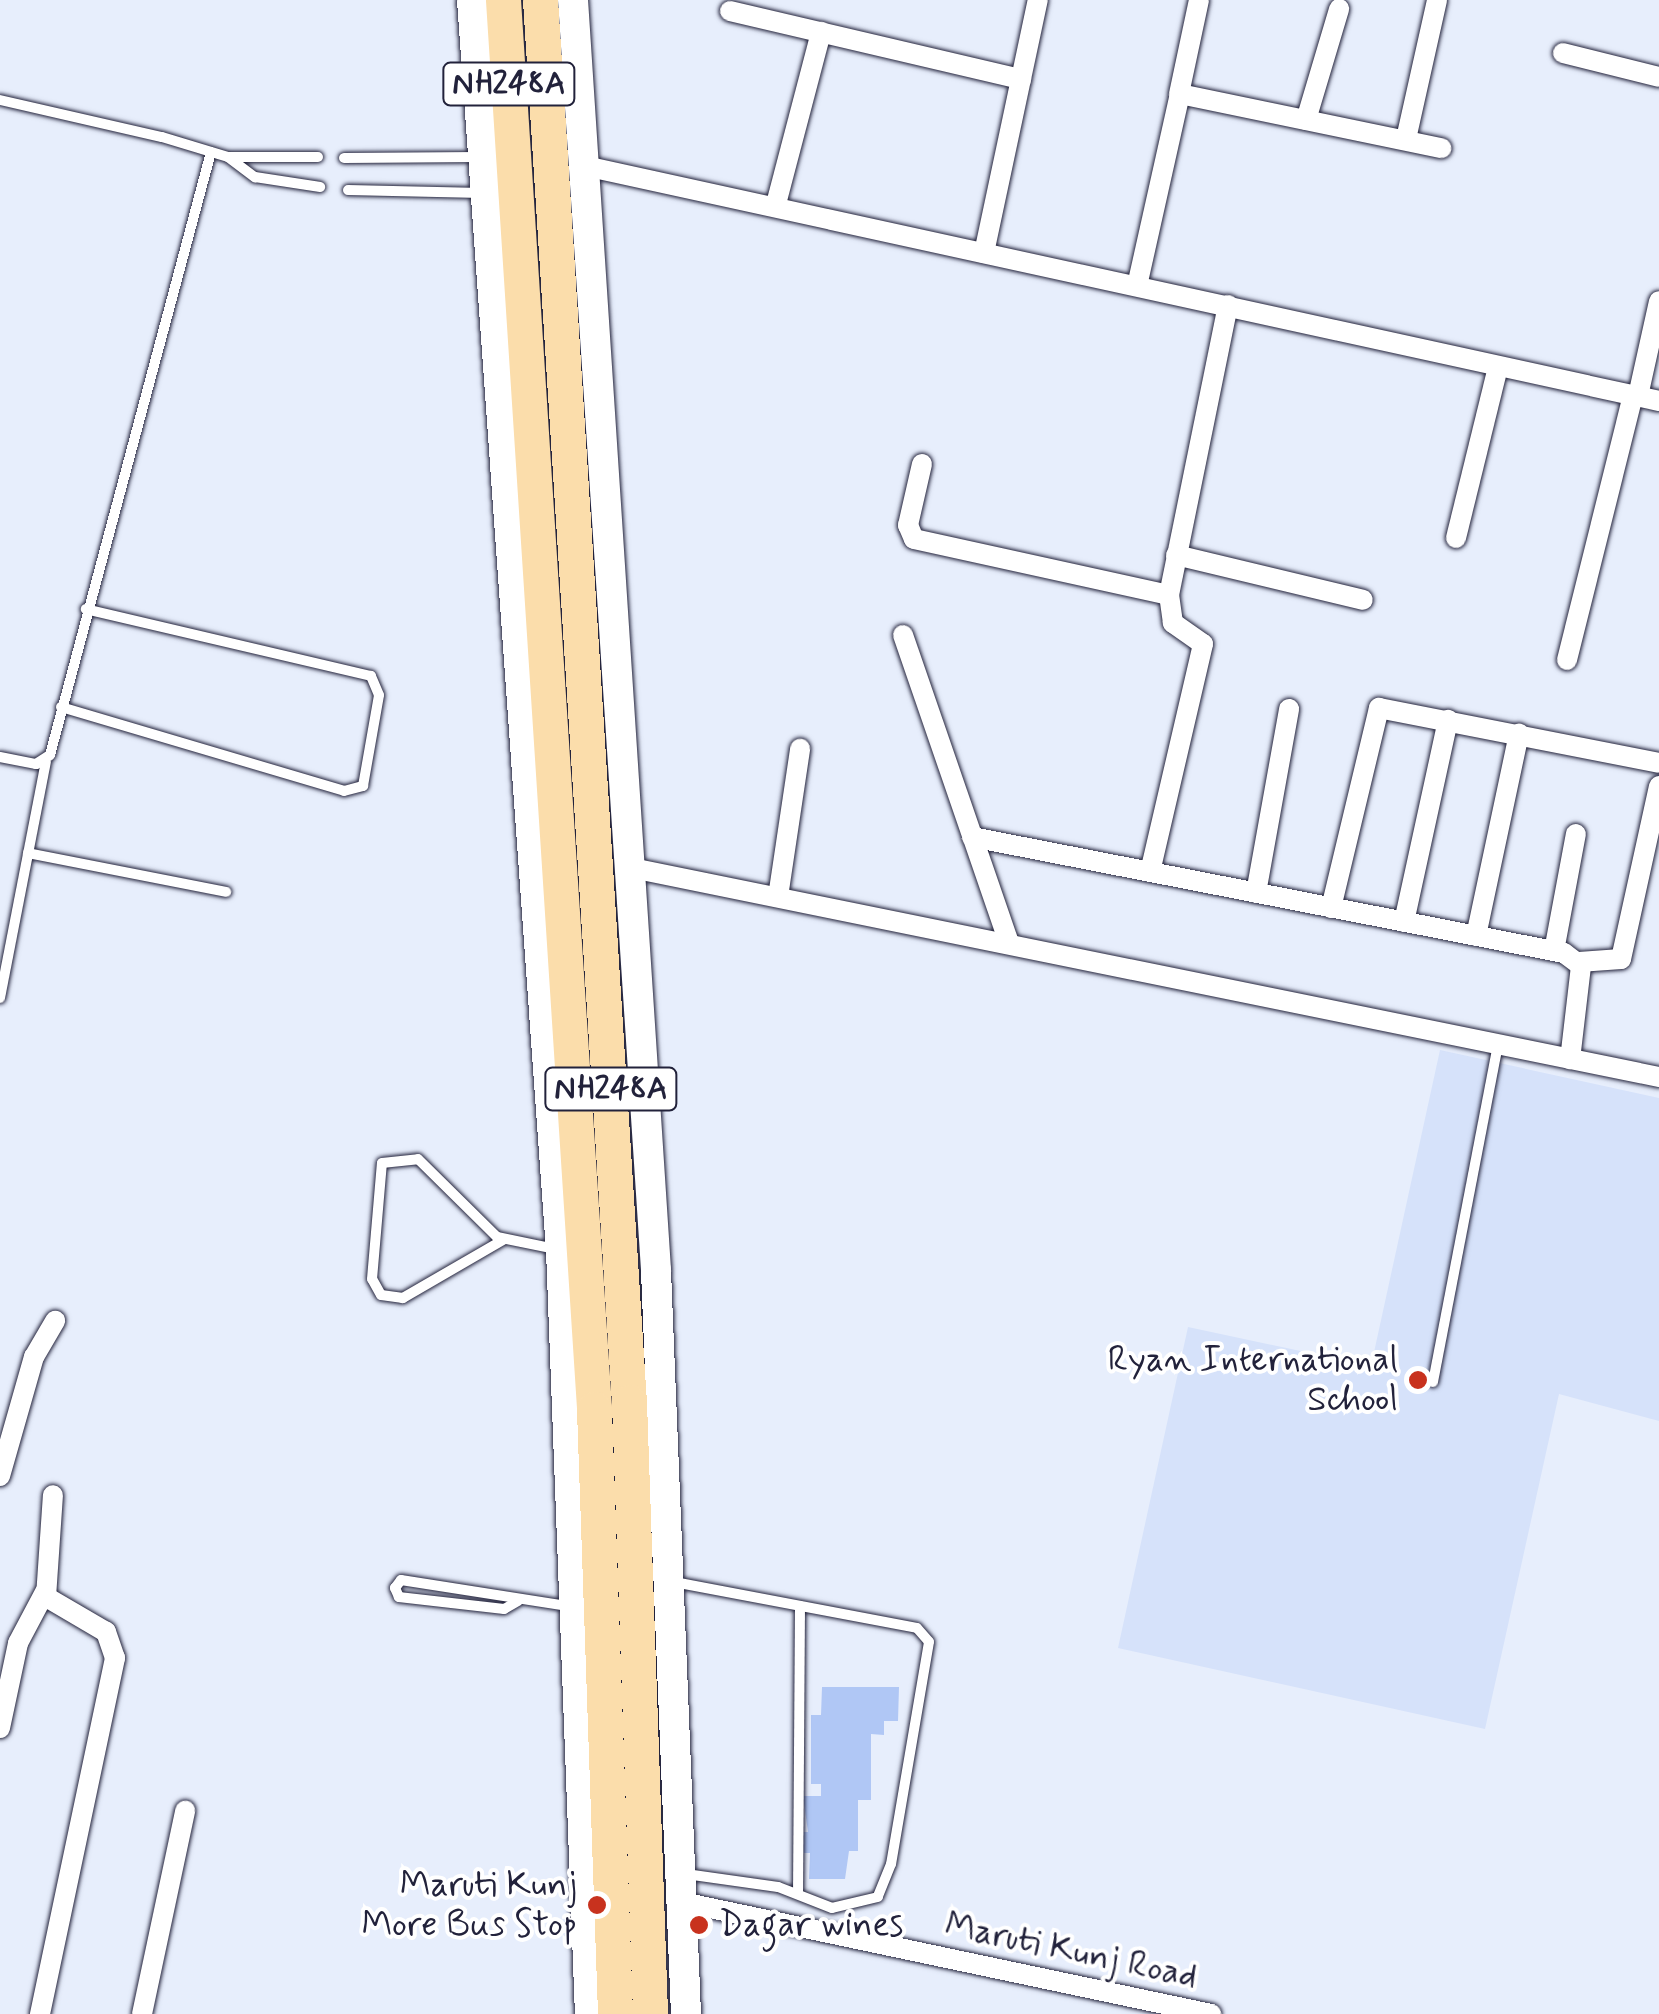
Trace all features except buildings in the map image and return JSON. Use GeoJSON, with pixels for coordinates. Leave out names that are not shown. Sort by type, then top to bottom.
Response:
{"type":"FeatureCollection","features":[{"type":"Feature","properties":{"kind":"highway","name":"NH248A"},"geometry":{"type":"LineString","coordinates":[[503,0],[500,163],[594,1409],[615,2014]]}},
{"type":"Feature","properties":{"kind":"highway","name":"NH248A"},"geometry":{"type":"LineString","coordinates":[[540,0],[569,165],[629,1402],[650,2014]]}},
{"type":"Feature","properties":{"kind":"main road"},"geometry":{"type":"LineString","coordinates":[[472,0],[500,163],[488,193],[561,1250],[590,2014]]}},
{"type":"Feature","properties":{"kind":"main road"},"geometry":{"type":"LineString","coordinates":[[573,0],[569,165],[632,868],[686,2014]]}},
{"type":"Feature","properties":{"kind":"street"},"geometry":{"type":"LineString","coordinates":[[984,254],[1038,0]]}},
{"type":"Feature","properties":{"kind":"street"},"geometry":{"type":"LineString","coordinates":[[1137,286],[1199,0]]}},
{"type":"Feature","properties":{"kind":"street"},"geometry":{"type":"LineString","coordinates":[[1406,139],[1437,0]]}},
{"type":"Feature","properties":{"kind":"street"},"geometry":{"type":"LineString","coordinates":[[1306,120],[1339,9]]}},
{"type":"Feature","properties":{"kind":"street"},"geometry":{"type":"LineString","coordinates":[[730,11],[1021,79]]}},
{"type":"Feature","properties":{"kind":"street"},"geometry":{"type":"LineString","coordinates":[[776,204],[821,32]]}},
{"type":"Feature","properties":{"kind":"street"},"geometry":{"type":"LineString","coordinates":[[1563,53],[1659,77]]}},
{"type":"Feature","properties":{"kind":"street"},"geometry":{"type":"LineString","coordinates":[[1178,94],[1441,148]]}},
{"type":"Feature","properties":{"kind":"street"},"geometry":{"type":"LineString","coordinates":[[569,165],[776,204],[984,254],[1643,397]]}},
{"type":"Feature","properties":{"kind":"street"},"geometry":{"type":"LineString","coordinates":[[1567,660],[1643,397],[1659,300]]}},
{"type":"Feature","properties":{"kind":"street"},"geometry":{"type":"LineString","coordinates":[[1150,872],[1203,644],[1173,624],[1169,594],[1228,305]]}},
{"type":"Feature","properties":{"kind":"street"},"geometry":{"type":"LineString","coordinates":[[1456,538],[1498,367]]}},
{"type":"Feature","properties":{"kind":"street"},"geometry":{"type":"LineString","coordinates":[[922,464],[908,525],[914,539],[1169,594]]}},
{"type":"Feature","properties":{"kind":"street"},"geometry":{"type":"LineString","coordinates":[[1176,555],[1362,600]]}},
{"type":"Feature","properties":{"kind":"street"},"geometry":{"type":"LineString","coordinates":[[903,635],[1009,943]]}},
{"type":"Feature","properties":{"kind":"street"},"geometry":{"type":"LineString","coordinates":[[1256,893],[1289,709]]}},
{"type":"Feature","properties":{"kind":"street"},"geometry":{"type":"LineString","coordinates":[[1331,908],[1374,710],[1448,720],[1659,763]]}},
{"type":"Feature","properties":{"kind":"street"},"geometry":{"type":"LineString","coordinates":[[1404,922],[1448,720]]}},
{"type":"Feature","properties":{"kind":"street"},"geometry":{"type":"LineString","coordinates":[[1476,936],[1519,734]]}},
{"type":"Feature","properties":{"kind":"street"},"geometry":{"type":"LineString","coordinates":[[778,898],[800,749]]}},
{"type":"Feature","properties":{"kind":"street"},"geometry":{"type":"LineString","coordinates":[[972,837],[1554,951],[1579,962],[1621,960],[1659,786]]}},
{"type":"Feature","properties":{"kind":"street"},"geometry":{"type":"LineString","coordinates":[[1554,951],[1576,834]]}},
{"type":"Feature","properties":{"kind":"street"},"geometry":{"type":"LineString","coordinates":[[632,868],[1659,1077]]}},
{"type":"Feature","properties":{"kind":"street"},"geometry":{"type":"LineString","coordinates":[[1570,1058],[1579,962]]}},
{"type":"Feature","properties":{"kind":"street"},"geometry":{"type":"LineString","coordinates":[[0,1476],[28,1373],[55,1321]]}},
{"type":"Feature","properties":{"kind":"street"},"geometry":{"type":"LineString","coordinates":[[0,1728],[4,1684],[25,1624],[45,1592],[53,1495]]}},
{"type":"Feature","properties":{"kind":"street"},"geometry":{"type":"LineString","coordinates":[[40,2014],[115,1658],[106,1632],[54,1608],[45,1592]]}},
{"type":"Feature","properties":{"kind":"street"},"geometry":{"type":"LineString","coordinates":[[142,2014],[186,1812]]}},
{"type":"Feature","properties":{"kind":"street","name":"Maruti Kunj Road"},"geometry":{"type":"LineString","coordinates":[[681,1887],[1212,2014]]}},
{"type":"Feature","properties":{"kind":"lane"},"geometry":{"type":"LineString","coordinates":[[0,100],[211,152],[228,158],[256,177],[320,187]]}},
{"type":"Feature","properties":{"kind":"lane"},"geometry":{"type":"LineString","coordinates":[[0,998],[46,761],[211,152]]}},
{"type":"Feature","properties":{"kind":"lane"},"geometry":{"type":"LineString","coordinates":[[228,158],[318,157]]}},
{"type":"Feature","properties":{"kind":"lane"},"geometry":{"type":"LineString","coordinates":[[344,158],[500,163]]}},
{"type":"Feature","properties":{"kind":"lane"},"geometry":{"type":"LineString","coordinates":[[348,190],[488,193]]}},
{"type":"Feature","properties":{"kind":"lane"},"geometry":{"type":"LineString","coordinates":[[61,706],[344,791],[363,786],[379,696],[371,676],[86,609]]}},
{"type":"Feature","properties":{"kind":"lane"},"geometry":{"type":"LineString","coordinates":[[0,757],[46,761]]}},
{"type":"Feature","properties":{"kind":"lane"},"geometry":{"type":"LineString","coordinates":[[28,853],[226,892]]}},
{"type":"Feature","properties":{"kind":"lane"},"geometry":{"type":"LineString","coordinates":[[1432,1382],[1498,1044]]}},
{"type":"Feature","properties":{"kind":"lane"},"geometry":{"type":"LineString","coordinates":[[503,1240],[403,1298],[382,1295],[372,1280],[382,1163],[408,1157],[426,1164],[503,1240],[561,1250]]}},
{"type":"Feature","properties":{"kind":"lane"},"geometry":{"type":"LineString","coordinates":[[518,1601],[504,1608],[399,1598],[395,1588],[401,1580],[576,1607]]}},
{"type":"Feature","properties":{"kind":"lane"},"geometry":{"type":"LineString","coordinates":[[665,1580],[916,1628],[929,1642],[882,1890],[868,1904],[842,1909],[798,1894],[681,1887]]}},
{"type":"Feature","properties":{"kind":"lane"},"geometry":{"type":"LineString","coordinates":[[798,1894],[800,1606]]}},
{"type":"Feature","properties":{"kind":"shaded area","name":"Ryan International School"},"geometry":{"type":"Polygon","coordinates":[[[1440,1050],[1659,1098],[1659,1421],[1559,1394],[1485,1729],[1118,1648],[1188,1327],[1371,1366],[1440,1050]]]}},
{"type":"Feature","properties":{"kind":"place","name":"Ryan International School"},"geometry":{"type":"Point","coordinates":[1418,1380]}},
{"type":"Feature","properties":{"kind":"place","name":"Maruti Kunj More Bus Stop"},"geometry":{"type":"Point","coordinates":[597,1905]}},
{"type":"Feature","properties":{"kind":"place","name":"Dagar wines"},"geometry":{"type":"Point","coordinates":[699,1925]}}]}
